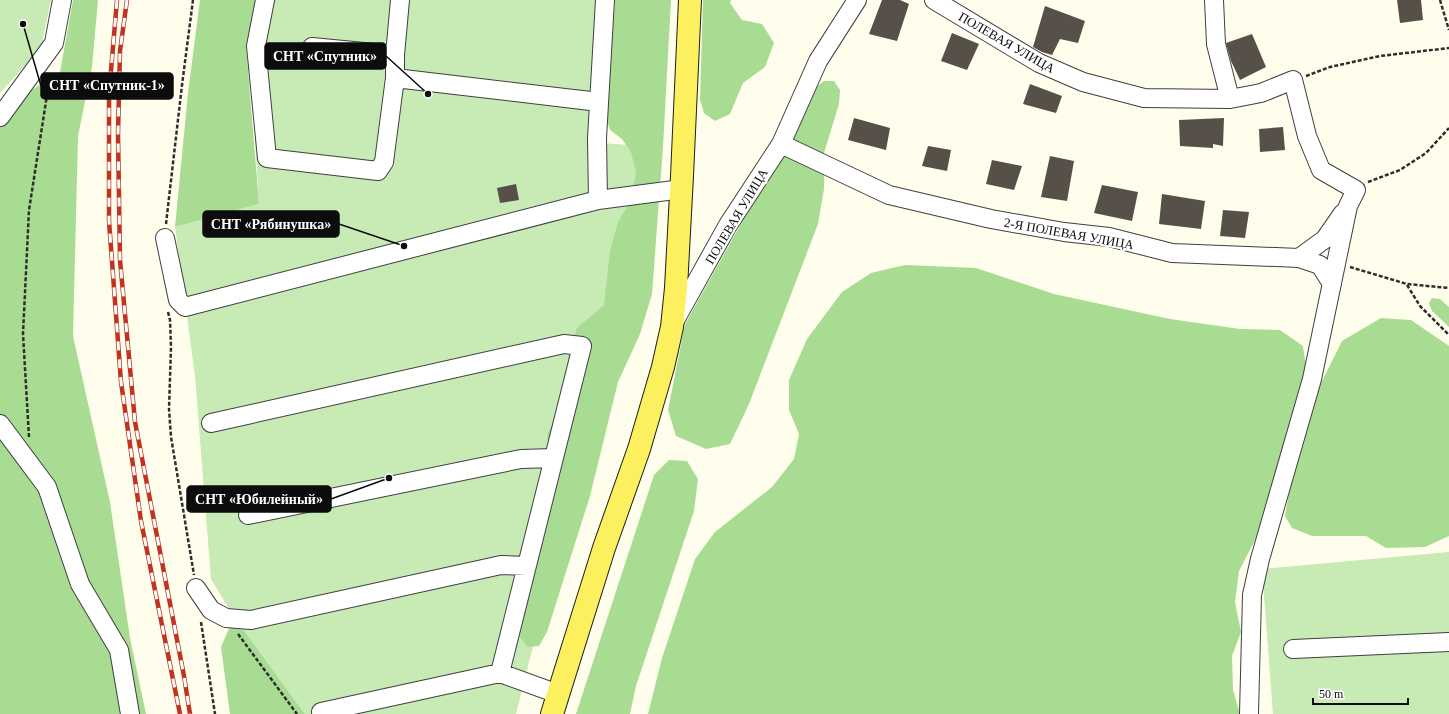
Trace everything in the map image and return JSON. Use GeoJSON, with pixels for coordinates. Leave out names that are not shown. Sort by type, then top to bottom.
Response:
{"type":"FeatureCollection","features":[{"type":"Feature","properties":{"kind":"main road"},"geometry":{"type":"LineString","coordinates":[[555,704],[604,548],[639,449],[663,367],[672,327],[682,189],[690,0]]}},
{"type":"Feature","properties":{"kind":"street"},"geometry":{"type":"LineString","coordinates":[[0,117],[54,43],[62,0]]}},
{"type":"Feature","properties":{"kind":"street"},"geometry":{"type":"LineString","coordinates":[[265,0],[256,46],[267,158],[378,171],[384,162],[395,78],[395,55],[400,0]]}},
{"type":"Feature","properties":{"kind":"street"},"geometry":{"type":"LineString","coordinates":[[598,200],[599,102],[604,0]]}},
{"type":"Feature","properties":{"kind":"street","name":"ПОЛЕВАЯ УЛИЦА"},"geometry":{"type":"LineString","coordinates":[[672,327],[728,226],[781,144],[818,62],[857,0]]}},
{"type":"Feature","properties":{"kind":"street","name":"ПОЛЕВАЯ УЛИЦА"},"geometry":{"type":"LineString","coordinates":[[934,0],[1039,64],[1083,82],[1144,98],[1230,99],[1261,93],[1293,80]]}},
{"type":"Feature","properties":{"kind":"street"},"geometry":{"type":"LineString","coordinates":[[1214,0],[1216,44],[1230,99]]}},
{"type":"Feature","properties":{"kind":"street"},"geometry":{"type":"LineString","coordinates":[[312,47],[395,55]]}},
{"type":"Feature","properties":{"kind":"street"},"geometry":{"type":"LineString","coordinates":[[395,78],[599,102]]}},
{"type":"Feature","properties":{"kind":"street"},"geometry":{"type":"LineString","coordinates":[[1293,80],[1307,136],[1321,170],[1352,198]]}},
{"type":"Feature","properties":{"kind":"street","name":"2-Я ПОЛЕВАЯ УЛИЦА"},"geometry":{"type":"LineString","coordinates":[[781,144],[888,195],[991,219],[1064,232],[1109,237],[1172,254],[1299,258],[1320,265],[1332,284]]}},
{"type":"Feature","properties":{"kind":"street"},"geometry":{"type":"LineString","coordinates":[[165,238],[178,300],[185,307],[598,200],[682,189]]}},
{"type":"Feature","properties":{"kind":"street"},"geometry":{"type":"LineString","coordinates":[[1299,258],[1325,239],[1352,198]]}},
{"type":"Feature","properties":{"kind":"street"},"geometry":{"type":"LineString","coordinates":[[1249,714],[1252,595],[1260,559],[1312,379],[1336,262],[1352,198]]}},
{"type":"Feature","properties":{"kind":"street"},"geometry":{"type":"LineString","coordinates":[[211,423],[564,344],[582,346],[500,673]]}},
{"type":"Feature","properties":{"kind":"street"},"geometry":{"type":"LineString","coordinates":[[0,424],[47,487],[80,584],[119,650],[130,714]]}},
{"type":"Feature","properties":{"kind":"street"},"geometry":{"type":"LineString","coordinates":[[248,515],[521,459],[554,458]]}},
{"type":"Feature","properties":{"kind":"street"},"geometry":{"type":"LineString","coordinates":[[196,588],[211,610],[226,618],[251,620],[501,565],[527,566]]}},
{"type":"Feature","properties":{"kind":"street"},"geometry":{"type":"LineString","coordinates":[[1293,649],[1449,642]]}},
{"type":"Feature","properties":{"kind":"street"},"geometry":{"type":"LineString","coordinates":[[321,712],[500,673],[555,704]]}},
{"type":"Feature","properties":{"kind":"path"},"geometry":{"type":"LineString","coordinates":[[165,238],[193,0]]}},
{"type":"Feature","properties":{"kind":"path"},"geometry":{"type":"LineString","coordinates":[[1440,0],[1449,30]]}},
{"type":"Feature","properties":{"kind":"path"},"geometry":{"type":"LineString","coordinates":[[1293,80],[1330,67],[1380,56],[1449,48]]}},
{"type":"Feature","properties":{"kind":"path"},"geometry":{"type":"LineString","coordinates":[[31,465],[23,334],[29,210],[50,74]]}},
{"type":"Feature","properties":{"kind":"path"},"geometry":{"type":"LineString","coordinates":[[1352,198],[1372,180],[1400,170],[1426,153],[1449,128]]}},
{"type":"Feature","properties":{"kind":"path"},"geometry":{"type":"LineString","coordinates":[[1336,262],[1407,284],[1449,288]]}},
{"type":"Feature","properties":{"kind":"path"},"geometry":{"type":"LineString","coordinates":[[1407,284],[1420,306],[1449,335]]}},
{"type":"Feature","properties":{"kind":"path"},"geometry":{"type":"LineString","coordinates":[[167,306],[170,320],[171,340],[169,409],[171,437],[196,588]]}},
{"type":"Feature","properties":{"kind":"path"},"geometry":{"type":"LineString","coordinates":[[226,618],[297,714]]}},
{"type":"Feature","properties":{"kind":"path"},"geometry":{"type":"LineString","coordinates":[[201,620],[215,714]]}},
{"type":"Feature","properties":{"kind":"green space"},"geometry":{"type":"Polygon","coordinates":[[[0,0],[51,0],[41,48],[0,93],[0,0]]]}},
{"type":"Feature","properties":{"kind":"green space"},"geometry":{"type":"Polygon","coordinates":[[[73,0],[98,0],[92,67],[78,136],[73,336],[110,502],[130,638],[146,714],[0,714],[0,110],[60,72],[73,0]]]}},
{"type":"Feature","properties":{"kind":"green space"},"geometry":{"type":"Polygon","coordinates":[[[200,0],[256,0],[246,45],[259,204],[175,227],[188,93],[200,0]]]}},
{"type":"Feature","properties":{"kind":"green space"},"geometry":{"type":"Polygon","coordinates":[[[260,0],[611,0],[602,143],[643,146],[629,265],[516,714],[305,714],[234,617],[211,579],[195,376],[175,227],[259,204],[249,45],[260,0]]]}},
{"type":"Feature","properties":{"kind":"green space"},"geometry":{"type":"Polygon","coordinates":[[[615,0],[671,0],[663,147],[652,294],[640,334],[618,382],[590,496],[547,632],[539,646],[527,647],[520,637],[518,624],[553,493],[547,435],[565,396],[569,350],[577,328],[604,305],[610,251],[618,222],[630,202],[636,173],[631,152],[622,139],[610,130],[606,117],[615,0]]]}},
{"type":"Feature","properties":{"kind":"green space"},"geometry":{"type":"Polygon","coordinates":[[[703,0],[731,0],[730,3],[742,20],[762,24],[774,43],[765,67],[743,83],[730,114],[715,121],[704,113],[700,100],[703,0]]]}},
{"type":"Feature","properties":{"kind":"green space"},"geometry":{"type":"Polygon","coordinates":[[[824,81],[834,81],[840,90],[839,104],[824,153],[824,189],[818,224],[749,404],[730,444],[706,449],[676,436],[668,410],[685,324],[815,88],[824,81]]]}},
{"type":"Feature","properties":{"kind":"green space"},"geometry":{"type":"Polygon","coordinates":[[[905,265],[976,268],[1054,294],[1170,319],[1240,329],[1280,330],[1303,346],[1307,373],[1266,511],[1254,542],[1239,571],[1235,602],[1241,632],[1232,656],[1233,690],[1240,714],[648,714],[662,658],[695,559],[715,532],[772,487],[794,459],[799,434],[789,410],[789,380],[807,339],[842,292],[871,273],[905,265]]]}},
{"type":"Feature","properties":{"kind":"green space"},"geometry":{"type":"Polygon","coordinates":[[[1432,298],[1440,299],[1449,307],[1449,327],[1432,311],[1429,303],[1432,298]]]}},
{"type":"Feature","properties":{"kind":"green space"},"geometry":{"type":"Polygon","coordinates":[[[1381,318],[1411,320],[1449,346],[1449,536],[1425,547],[1386,548],[1366,536],[1312,536],[1292,528],[1285,516],[1289,492],[1320,385],[1342,341],[1381,318]]]}},
{"type":"Feature","properties":{"kind":"green space"},"geometry":{"type":"Polygon","coordinates":[[[669,460],[687,461],[698,479],[694,511],[636,686],[630,714],[576,714],[654,475],[669,460]]]}},
{"type":"Feature","properties":{"kind":"green space"},"geometry":{"type":"Polygon","coordinates":[[[1449,552],[1449,714],[1273,714],[1262,569],[1449,552]]]}},
{"type":"Feature","properties":{"kind":"green space"},"geometry":{"type":"Polygon","coordinates":[[[234,617],[305,714],[230,714],[221,647],[234,617]]]}},
{"type":"Feature","properties":{"kind":"building"},"geometry":{"type":"Polygon","coordinates":[[[882,0],[900,0],[909,4],[897,41],[869,34],[882,0]]]}},
{"type":"Feature","properties":{"kind":"building"},"geometry":{"type":"Polygon","coordinates":[[[1397,0],[1421,0],[1423,20],[1400,23],[1397,0]]]}},
{"type":"Feature","properties":{"kind":"building"},"geometry":{"type":"Polygon","coordinates":[[[1045,6],[1085,21],[1078,43],[1060,39],[1052,55],[1033,47],[1045,6]]]}},
{"type":"Feature","properties":{"kind":"building"},"geometry":{"type":"Polygon","coordinates":[[[952,33],[979,44],[967,70],[941,61],[952,33]]]}},
{"type":"Feature","properties":{"kind":"building"},"geometry":{"type":"Polygon","coordinates":[[[1252,34],[1266,67],[1240,80],[1231,61],[1226,43],[1252,34]]]}},
{"type":"Feature","properties":{"kind":"building"},"geometry":{"type":"Polygon","coordinates":[[[1030,84],[1062,96],[1056,113],[1023,104],[1030,84]]]}},
{"type":"Feature","properties":{"kind":"building"},"geometry":{"type":"Polygon","coordinates":[[[854,118],[890,128],[886,150],[848,140],[854,118]]]}},
{"type":"Feature","properties":{"kind":"building"},"geometry":{"type":"Polygon","coordinates":[[[1224,118],[1223,146],[1213,144],[1213,148],[1180,146],[1179,120],[1224,118]]]}},
{"type":"Feature","properties":{"kind":"building"},"geometry":{"type":"Polygon","coordinates":[[[1283,127],[1285,150],[1260,152],[1259,129],[1283,127]]]}},
{"type":"Feature","properties":{"kind":"building"},"geometry":{"type":"Polygon","coordinates":[[[928,146],[951,150],[947,171],[922,166],[928,146]]]}},
{"type":"Feature","properties":{"kind":"building"},"geometry":{"type":"Polygon","coordinates":[[[1050,156],[1074,161],[1067,201],[1041,197],[1050,156]]]}},
{"type":"Feature","properties":{"kind":"building"},"geometry":{"type":"Polygon","coordinates":[[[992,160],[1022,166],[1014,190],[986,184],[992,160]]]}},
{"type":"Feature","properties":{"kind":"building"},"geometry":{"type":"Polygon","coordinates":[[[516,184],[519,200],[500,203],[497,188],[516,184]]]}},
{"type":"Feature","properties":{"kind":"building"},"geometry":{"type":"Polygon","coordinates":[[[1102,185],[1138,192],[1132,221],[1094,213],[1102,185]]]}},
{"type":"Feature","properties":{"kind":"building"},"geometry":{"type":"Polygon","coordinates":[[[1162,194],[1205,201],[1201,229],[1159,224],[1162,194]]]}},
{"type":"Feature","properties":{"kind":"building"},"geometry":{"type":"Polygon","coordinates":[[[1223,210],[1249,212],[1245,238],[1220,236],[1223,210]]]}},
{"type":"Feature","properties":{"kind":"railway"},"geometry":{"type":"LineString","coordinates":[[117,0],[109,94],[109,221],[121,382],[141,521],[180,714]]}},
{"type":"Feature","properties":{"kind":"railway"},"geometry":{"type":"LineString","coordinates":[[127,0],[120,51],[118,134],[120,260],[135,422],[190,714]]}},
{"type":"Feature","properties":{"kind":"place","name":"СНТ «Спутник-1»"},"geometry":{"type":"Point","coordinates":[23,24]}},
{"type":"Feature","properties":{"kind":"place","name":"СНТ «Спутник»"},"geometry":{"type":"Point","coordinates":[428,94]}},
{"type":"Feature","properties":{"kind":"place","name":"СНТ «Рябинушка»"},"geometry":{"type":"Point","coordinates":[404,246]}},
{"type":"Feature","properties":{"kind":"place","name":"СНТ «Юбилейный»"},"geometry":{"type":"Point","coordinates":[389,478]}}]}
